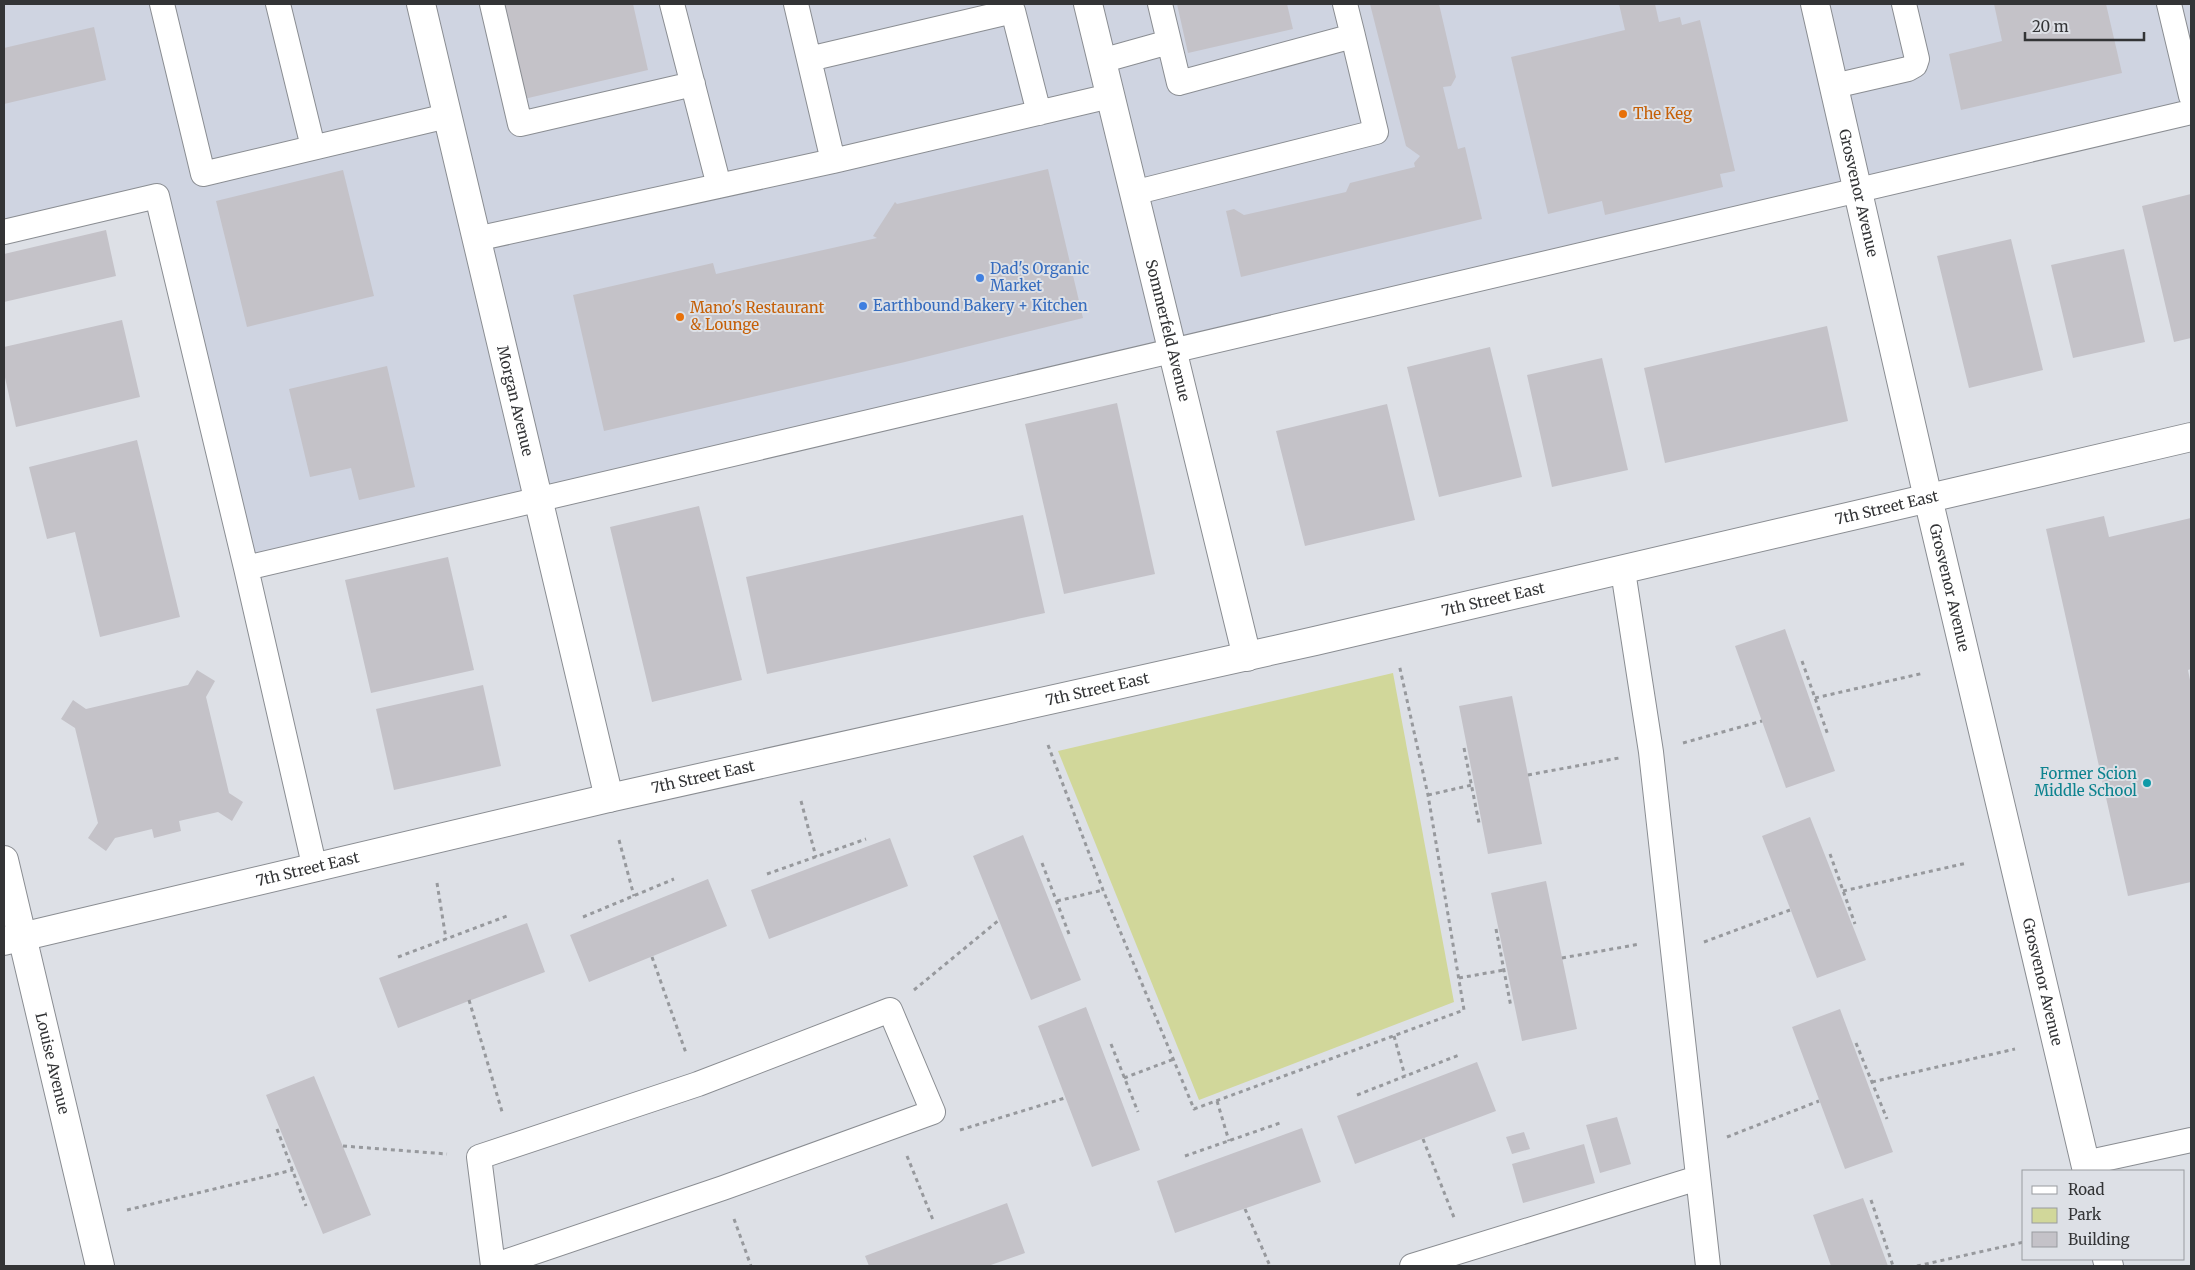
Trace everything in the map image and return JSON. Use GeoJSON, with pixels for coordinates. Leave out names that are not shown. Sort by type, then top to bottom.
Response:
{"type":"FeatureCollection","features":[{"type":"Feature","properties":{"kind":"street","name":"Morgan Avenue"},"geometry":{"type":"LineString","coordinates":[[421,4],[609,798]]}},
{"type":"Feature","properties":{"kind":"street","name":"Sommerfeld Avenue"},"geometry":{"type":"LineString","coordinates":[[1088,4],[1170,348],[1247,656]]}},
{"type":"Feature","properties":{"kind":"street","name":"Grosvenor Avenue"},"geometry":{"type":"LineString","coordinates":[[1814,4],[2086,1167]]}},
{"type":"Feature","properties":{"kind":"street","name":"7th Street East"},"geometry":{"type":"LineString","coordinates":[[13,939],[609,798],[1623,571],[2191,437]]}},
{"type":"Feature","properties":{"kind":"street","name":"Louise Avenue"},"geometry":{"type":"LineString","coordinates":[[4,860],[13,939],[100,1266]]}},
{"type":"Feature","properties":{"kind":"lane"},"geometry":{"type":"LineString","coordinates":[[162,4],[203,174],[447,116]]}},
{"type":"Feature","properties":{"kind":"lane"},"geometry":{"type":"LineString","coordinates":[[278,4],[313,147]]}},
{"type":"Feature","properties":{"kind":"lane"},"geometry":{"type":"LineString","coordinates":[[492,4],[520,124],[693,84]]}},
{"type":"Feature","properties":{"kind":"lane"},"geometry":{"type":"LineString","coordinates":[[672,4],[719,186]]}},
{"type":"Feature","properties":{"kind":"lane"},"geometry":{"type":"LineString","coordinates":[[796,4],[833,160]]}},
{"type":"Feature","properties":{"kind":"lane"},"geometry":{"type":"LineString","coordinates":[[1160,4],[1179,83],[1353,36]]}},
{"type":"Feature","properties":{"kind":"lane"},"geometry":{"type":"LineString","coordinates":[[1133,193],[1376,132],[1345,4]]}},
{"type":"Feature","properties":{"kind":"lane"},"geometry":{"type":"LineString","coordinates":[[1834,86],[1908,69],[1916,65],[1917,59],[1904,4]]}},
{"type":"Feature","properties":{"kind":"lane"},"geometry":{"type":"LineString","coordinates":[[2169,4],[2191,96]]}},
{"type":"Feature","properties":{"kind":"lane"},"geometry":{"type":"LineString","coordinates":[[809,59],[1013,11],[1039,113]]}},
{"type":"Feature","properties":{"kind":"lane"},"geometry":{"type":"LineString","coordinates":[[1102,61],[1169,42]]}},
{"type":"Feature","properties":{"kind":"lane"},"geometry":{"type":"LineString","coordinates":[[476,239],[719,186],[1110,96]]}},
{"type":"Feature","properties":{"kind":"lane"},"geometry":{"type":"LineString","coordinates":[[246,568],[537,497],[1170,348],[2191,112]]}},
{"type":"Feature","properties":{"kind":"lane"},"geometry":{"type":"LineString","coordinates":[[4,232],[157,196],[246,568],[315,869]]}},
{"type":"Feature","properties":{"kind":"lane"},"geometry":{"type":"LineString","coordinates":[[1623,571],[1651,752],[1708,1266]]}},
{"type":"Feature","properties":{"kind":"lane"},"geometry":{"type":"LineString","coordinates":[[890,1010],[933,1112],[723,1188],[493,1266],[479,1157],[698,1084],[890,1010]]}},
{"type":"Feature","properties":{"kind":"lane"},"geometry":{"type":"LineString","coordinates":[[2086,1167],[2191,1140]]}},
{"type":"Feature","properties":{"kind":"lane"},"geometry":{"type":"LineString","coordinates":[[1412,1266],[1698,1178]]}},
{"type":"Feature","properties":{"kind":"path"},"geometry":{"type":"LineString","coordinates":[[1802,661],[1828,735]]}},
{"type":"Feature","properties":{"kind":"path"},"geometry":{"type":"LineString","coordinates":[[1048,745],[1103,890],[1194,1109],[1464,1010],[1428,794],[1398,664]]}},
{"type":"Feature","properties":{"kind":"path"},"geometry":{"type":"LineString","coordinates":[[1815,698],[1924,672]]}},
{"type":"Feature","properties":{"kind":"path"},"geometry":{"type":"LineString","coordinates":[[1528,775],[1651,752],[1762,721]]}},
{"type":"Feature","properties":{"kind":"path"},"geometry":{"type":"LineString","coordinates":[[1464,748],[1479,822]]}},
{"type":"Feature","properties":{"kind":"path"},"geometry":{"type":"LineString","coordinates":[[1428,794],[1472,785]]}},
{"type":"Feature","properties":{"kind":"path"},"geometry":{"type":"LineString","coordinates":[[800,801],[816,858]]}},
{"type":"Feature","properties":{"kind":"path"},"geometry":{"type":"LineString","coordinates":[[766,874],[866,839]]}},
{"type":"Feature","properties":{"kind":"path"},"geometry":{"type":"LineString","coordinates":[[619,840],[634,896]]}},
{"type":"Feature","properties":{"kind":"path"},"geometry":{"type":"LineString","coordinates":[[1830,854],[1855,924]]}},
{"type":"Feature","properties":{"kind":"path"},"geometry":{"type":"LineString","coordinates":[[1042,863],[1069,934]]}},
{"type":"Feature","properties":{"kind":"path"},"geometry":{"type":"LineString","coordinates":[[1843,891],[1967,863]]}},
{"type":"Feature","properties":{"kind":"path"},"geometry":{"type":"LineString","coordinates":[[583,917],[674,879]]}},
{"type":"Feature","properties":{"kind":"path"},"geometry":{"type":"LineString","coordinates":[[436,883],[446,940]]}},
{"type":"Feature","properties":{"kind":"path"},"geometry":{"type":"LineString","coordinates":[[1057,901],[1103,890]]}},
{"type":"Feature","properties":{"kind":"path"},"geometry":{"type":"LineString","coordinates":[[1562,958],[1672,946],[1790,910]]}},
{"type":"Feature","properties":{"kind":"path"},"geometry":{"type":"LineString","coordinates":[[398,957],[507,916]]}},
{"type":"Feature","properties":{"kind":"path"},"geometry":{"type":"LineString","coordinates":[[890,1010],[998,920]]}},
{"type":"Feature","properties":{"kind":"path"},"geometry":{"type":"LineString","coordinates":[[1496,929],[1511,1007]]}},
{"type":"Feature","properties":{"kind":"path"},"geometry":{"type":"LineString","coordinates":[[652,957],[698,1084]]}},
{"type":"Feature","properties":{"kind":"path"},"geometry":{"type":"LineString","coordinates":[[1458,978],[1504,970]]}},
{"type":"Feature","properties":{"kind":"path"},"geometry":{"type":"LineString","coordinates":[[469,1000],[512,1145]]}},
{"type":"Feature","properties":{"kind":"path"},"geometry":{"type":"LineString","coordinates":[[1394,1036],[1406,1076]]}},
{"type":"Feature","properties":{"kind":"path"},"geometry":{"type":"LineString","coordinates":[[1856,1043],[1886,1119]]}},
{"type":"Feature","properties":{"kind":"path"},"geometry":{"type":"LineString","coordinates":[[1111,1044],[1138,1112]]}},
{"type":"Feature","properties":{"kind":"path"},"geometry":{"type":"LineString","coordinates":[[1872,1082],[2015,1049]]}},
{"type":"Feature","properties":{"kind":"path"},"geometry":{"type":"LineString","coordinates":[[1357,1095],[1459,1055]]}},
{"type":"Feature","properties":{"kind":"path"},"geometry":{"type":"LineString","coordinates":[[1124,1078],[1174,1059]]}},
{"type":"Feature","properties":{"kind":"path"},"geometry":{"type":"LineString","coordinates":[[933,1112],[960,1130],[1065,1098]]}},
{"type":"Feature","properties":{"kind":"path"},"geometry":{"type":"LineString","coordinates":[[1217,1101],[1229,1140]]}},
{"type":"Feature","properties":{"kind":"path"},"geometry":{"type":"LineString","coordinates":[[1695,1150],[1820,1101]]}},
{"type":"Feature","properties":{"kind":"path"},"geometry":{"type":"LineString","coordinates":[[1185,1156],[1280,1123]]}},
{"type":"Feature","properties":{"kind":"path"},"geometry":{"type":"LineString","coordinates":[[895,1126],[933,1220]]}},
{"type":"Feature","properties":{"kind":"path"},"geometry":{"type":"LineString","coordinates":[[277,1129],[306,1206]]}},
{"type":"Feature","properties":{"kind":"path"},"geometry":{"type":"LineString","coordinates":[[1423,1139],[1466,1250]]}},
{"type":"Feature","properties":{"kind":"path"},"geometry":{"type":"LineString","coordinates":[[343,1146],[479,1157]]}},
{"type":"Feature","properties":{"kind":"path"},"geometry":{"type":"LineString","coordinates":[[127,1210],[293,1170]]}},
{"type":"Feature","properties":{"kind":"path"},"geometry":{"type":"LineString","coordinates":[[723,1188],[751,1266]]}},
{"type":"Feature","properties":{"kind":"path"},"geometry":{"type":"LineString","coordinates":[[1871,1200],[1893,1266]]}},
{"type":"Feature","properties":{"kind":"path"},"geometry":{"type":"LineString","coordinates":[[1245,1209],[1270,1266]]}},
{"type":"Feature","properties":{"kind":"path"},"geometry":{"type":"LineString","coordinates":[[1918,1266],[2022,1242]]}},
{"type":"Feature","properties":{"kind":"shaded area"},"geometry":{"type":"Polygon","coordinates":[[[4,4],[2191,4],[2191,112],[246,568],[157,197],[4,232],[4,4]]]}},
{"type":"Feature","properties":{"kind":"green space"},"geometry":{"type":"Polygon","coordinates":[[[1393,673],[1454,1002],[1199,1100],[1058,751],[1393,673]]]}},
{"type":"Feature","properties":{"kind":"building"},"geometry":{"type":"Polygon","coordinates":[[[502,4],[633,4],[648,70],[524,99],[502,4]]]}},
{"type":"Feature","properties":{"kind":"building"},"geometry":{"type":"Polygon","coordinates":[[[1177,4],[1287,4],[1293,29],[1188,53],[1177,4]]]}},
{"type":"Feature","properties":{"kind":"building"},"geometry":{"type":"Polygon","coordinates":[[[1370,4],[1439,4],[1456,77],[1451,86],[1443,87],[1458,149],[1465,147],[1482,219],[1241,277],[1226,211],[1234,209],[1244,215],[1346,192],[1350,183],[1415,167],[1414,163],[1420,156],[1406,146],[1370,4]]]}},
{"type":"Feature","properties":{"kind":"building","name":"The Keg"},"geometry":{"type":"Polygon","coordinates":[[[1619,4],[1655,4],[1659,22],[1680,17],[1682,25],[1700,20],[1735,171],[1720,174],[1723,187],[1605,215],[1602,201],[1548,214],[1511,57],[1625,30],[1619,4]]]}},
{"type":"Feature","properties":{"kind":"building"},"geometry":{"type":"Polygon","coordinates":[[[1994,4],[2106,4],[2122,73],[1961,110],[1949,54],[2002,41],[1994,4]]]}},
{"type":"Feature","properties":{"kind":"building"},"geometry":{"type":"Polygon","coordinates":[[[94,27],[106,80],[4,104],[4,48],[94,27]]]}},
{"type":"Feature","properties":{"kind":"building"},"geometry":{"type":"Polygon","coordinates":[[[1048,169],[1083,318],[905,362],[604,431],[573,295],[713,263],[716,274],[877,238],[873,236],[895,202],[897,204],[1048,169]]]}},
{"type":"Feature","properties":{"kind":"building"},"geometry":{"type":"Polygon","coordinates":[[[343,170],[374,296],[247,327],[216,201],[343,170]]]}},
{"type":"Feature","properties":{"kind":"building"},"geometry":{"type":"Polygon","coordinates":[[[2191,194],[2191,338],[2174,342],[2142,206],[2191,194]]]}},
{"type":"Feature","properties":{"kind":"building"},"geometry":{"type":"Polygon","coordinates":[[[106,230],[116,276],[4,302],[4,254],[106,230]]]}},
{"type":"Feature","properties":{"kind":"building"},"geometry":{"type":"Polygon","coordinates":[[[2011,239],[2043,370],[1969,388],[1937,256],[2011,239]]]}},
{"type":"Feature","properties":{"kind":"building"},"geometry":{"type":"Polygon","coordinates":[[[2124,249],[2145,342],[2073,358],[2051,265],[2124,249]]]}},
{"type":"Feature","properties":{"kind":"building"},"geometry":{"type":"Polygon","coordinates":[[[122,320],[140,397],[16,427],[4,373],[4,347],[122,320]]]}},
{"type":"Feature","properties":{"kind":"building"},"geometry":{"type":"Polygon","coordinates":[[[1827,326],[1848,421],[1665,463],[1644,368],[1827,326]]]}},
{"type":"Feature","properties":{"kind":"building"},"geometry":{"type":"Polygon","coordinates":[[[1490,347],[1522,477],[1439,497],[1407,367],[1490,347]]]}},
{"type":"Feature","properties":{"kind":"building"},"geometry":{"type":"Polygon","coordinates":[[[1602,358],[1628,470],[1552,487],[1527,375],[1602,358]]]}},
{"type":"Feature","properties":{"kind":"building"},"geometry":{"type":"Polygon","coordinates":[[[387,366],[415,487],[359,500],[351,468],[310,477],[289,389],[387,366]]]}},
{"type":"Feature","properties":{"kind":"building"},"geometry":{"type":"Polygon","coordinates":[[[1117,403],[1155,574],[1064,594],[1025,424],[1117,403]]]}},
{"type":"Feature","properties":{"kind":"building"},"geometry":{"type":"Polygon","coordinates":[[[1387,404],[1415,520],[1305,546],[1276,431],[1387,404]]]}},
{"type":"Feature","properties":{"kind":"building"},"geometry":{"type":"Polygon","coordinates":[[[137,440],[180,617],[100,637],[75,532],[47,539],[29,467],[137,440]]]}},
{"type":"Feature","properties":{"kind":"building"},"geometry":{"type":"Polygon","coordinates":[[[699,506],[742,680],[652,702],[610,527],[699,506]]]}},
{"type":"Feature","properties":{"kind":"building"},"geometry":{"type":"Polygon","coordinates":[[[1023,515],[1045,613],[767,674],[746,577],[1023,515]]]}},
{"type":"Feature","properties":{"kind":"building","name":"Former Scion Middle School"},"geometry":{"type":"Polygon","coordinates":[[[2104,516],[2109,537],[2191,518],[2191,669],[2188,670],[2191,685],[2191,882],[2128,896],[2046,529],[2104,516]]]}},
{"type":"Feature","properties":{"kind":"building"},"geometry":{"type":"Polygon","coordinates":[[[448,557],[474,670],[371,693],[345,580],[448,557]]]}},
{"type":"Feature","properties":{"kind":"building"},"geometry":{"type":"Polygon","coordinates":[[[1785,629],[1835,771],[1786,788],[1735,646],[1785,629]]]}},
{"type":"Feature","properties":{"kind":"building"},"geometry":{"type":"Polygon","coordinates":[[[197,670],[215,681],[206,697],[229,793],[243,802],[232,821],[218,812],[179,821],[181,831],[154,838],[152,829],[115,838],[106,851],[88,838],[98,823],[75,728],[61,719],[73,700],[86,709],[188,685],[197,670]]]}},
{"type":"Feature","properties":{"kind":"building"},"geometry":{"type":"Polygon","coordinates":[[[483,685],[501,766],[394,790],[376,709],[483,685]]]}},
{"type":"Feature","properties":{"kind":"building"},"geometry":{"type":"Polygon","coordinates":[[[1512,696],[1542,844],[1488,854],[1459,706],[1512,696]]]}},
{"type":"Feature","properties":{"kind":"building"},"geometry":{"type":"Polygon","coordinates":[[[1810,817],[1866,960],[1817,978],[1762,836],[1810,817]]]}},
{"type":"Feature","properties":{"kind":"building"},"geometry":{"type":"Polygon","coordinates":[[[1023,835],[1081,980],[1031,1000],[973,856],[1023,835]]]}},
{"type":"Feature","properties":{"kind":"building"},"geometry":{"type":"Polygon","coordinates":[[[890,838],[908,886],[769,939],[751,890],[890,838]]]}},
{"type":"Feature","properties":{"kind":"building"},"geometry":{"type":"Polygon","coordinates":[[[708,879],[727,926],[589,982],[570,935],[708,879]]]}},
{"type":"Feature","properties":{"kind":"building"},"geometry":{"type":"Polygon","coordinates":[[[1546,881],[1577,1029],[1522,1041],[1491,893],[1546,881]]]}},
{"type":"Feature","properties":{"kind":"building"},"geometry":{"type":"Polygon","coordinates":[[[527,923],[545,972],[398,1028],[379,978],[527,923]]]}},
{"type":"Feature","properties":{"kind":"building"},"geometry":{"type":"Polygon","coordinates":[[[1086,1007],[1140,1150],[1092,1167],[1038,1026],[1086,1007]]]}},
{"type":"Feature","properties":{"kind":"building"},"geometry":{"type":"Polygon","coordinates":[[[1840,1009],[1893,1152],[1845,1169],[1792,1027],[1840,1009]]]}},
{"type":"Feature","properties":{"kind":"building"},"geometry":{"type":"Polygon","coordinates":[[[1477,1062],[1496,1111],[1355,1164],[1337,1116],[1477,1062]]]}},
{"type":"Feature","properties":{"kind":"building"},"geometry":{"type":"Polygon","coordinates":[[[314,1076],[371,1215],[323,1234],[266,1095],[314,1076]]]}},
{"type":"Feature","properties":{"kind":"building"},"geometry":{"type":"Polygon","coordinates":[[[1617,1117],[1631,1164],[1600,1173],[1586,1125],[1617,1117]]]}},
{"type":"Feature","properties":{"kind":"building"},"geometry":{"type":"Polygon","coordinates":[[[1302,1128],[1321,1182],[1175,1233],[1157,1181],[1302,1128]]]}},
{"type":"Feature","properties":{"kind":"building"},"geometry":{"type":"Polygon","coordinates":[[[1524,1132],[1530,1149],[1512,1154],[1506,1137],[1524,1132]]]}},
{"type":"Feature","properties":{"kind":"building"},"geometry":{"type":"Polygon","coordinates":[[[1584,1144],[1595,1183],[1523,1203],[1512,1164],[1584,1144]]]}},
{"type":"Feature","properties":{"kind":"building"},"geometry":{"type":"Polygon","coordinates":[[[1863,1198],[1888,1266],[1831,1266],[1813,1215],[1863,1198]]]}},
{"type":"Feature","properties":{"kind":"building"},"geometry":{"type":"Polygon","coordinates":[[[1007,1203],[1025,1253],[988,1266],[869,1266],[865,1256],[1007,1203]]]}},
{"type":"Feature","properties":{"kind":"place","name":"The Keg"},"geometry":{"type":"Point","coordinates":[1623,114]}},
{"type":"Feature","properties":{"kind":"place","name":"Dad's Organic Market"},"geometry":{"type":"Point","coordinates":[980,278]}},
{"type":"Feature","properties":{"kind":"place","name":"Earthbound Bakery + Kitchen"},"geometry":{"type":"Point","coordinates":[863,306]}},
{"type":"Feature","properties":{"kind":"place","name":"Mano's Restaurant & Lounge"},"geometry":{"type":"Point","coordinates":[680,317]}},
{"type":"Feature","properties":{"kind":"place","name":"Former Scion Middle School"},"geometry":{"type":"Point","coordinates":[2147,783]}}]}
